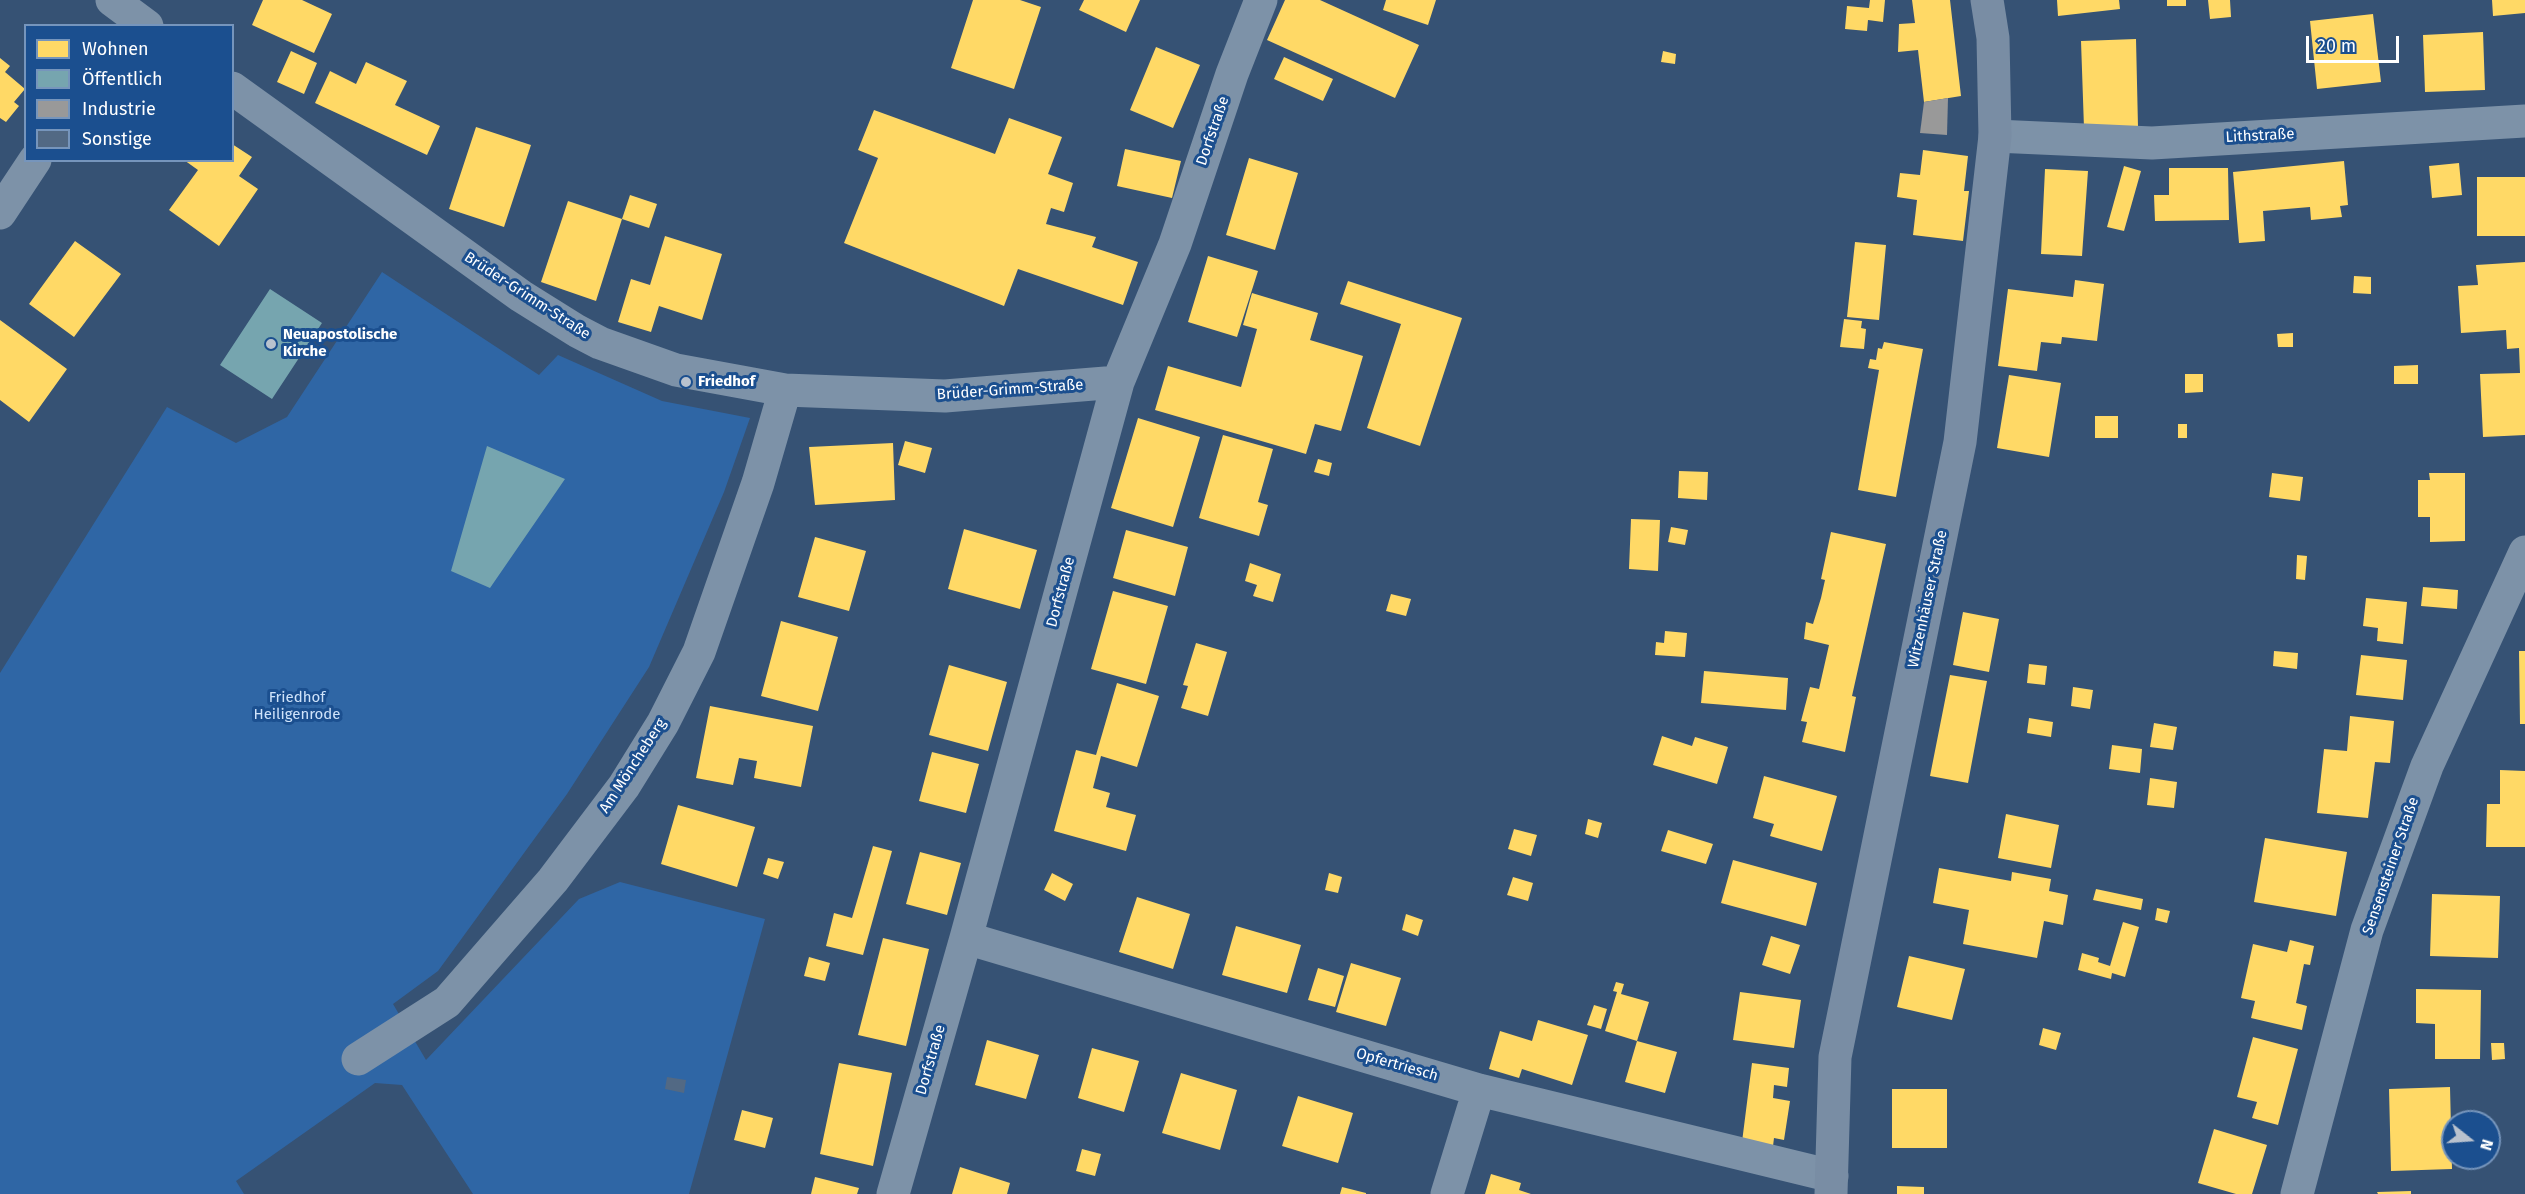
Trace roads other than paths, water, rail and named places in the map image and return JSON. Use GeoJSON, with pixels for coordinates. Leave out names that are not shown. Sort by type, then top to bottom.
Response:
{"type":"FeatureCollection","features":[{"type":"Feature","properties":{"kind":"main road","name":"Witzenhäuser Straße"},"geometry":{"type":"LineString","coordinates":[[1832,1185],[1835,1057],[1960,442],[1995,136],[1993,38],[1987,0]]}},
{"type":"Feature","properties":{"kind":"street","name":"Dorfstraße"},"geometry":{"type":"LineString","coordinates":[[893,1194],[966,938],[1118,382],[1175,244],[1232,74],[1262,0]]}},
{"type":"Feature","properties":{"kind":"street","name":"Brüder-Grimm-Straße"},"geometry":{"type":"LineString","coordinates":[[234,89],[446,243],[577,331],[676,370],[784,390],[945,396],[1118,382]]}},
{"type":"Feature","properties":{"kind":"street","name":"Lithstraße"},"geometry":{"type":"LineString","coordinates":[[1995,136],[2152,143],[2525,121]]}},
{"type":"Feature","properties":{"kind":"street"},"geometry":{"type":"LineString","coordinates":[[0,213],[34,162]]}},
{"type":"Feature","properties":{"kind":"street","name":"Am Möncheberg"},"geometry":{"type":"LineString","coordinates":[[358,1059],[447,1002],[553,880],[624,786],[663,723],[699,651],[758,483],[784,390]]}},
{"type":"Feature","properties":{"kind":"street","name":"Sensensteiner Straße"},"geometry":{"type":"LineString","coordinates":[[2297,1194],[2367,930],[2427,766],[2525,552]]}},
{"type":"Feature","properties":{"kind":"street","name":"Opfertriesch"},"geometry":{"type":"LineString","coordinates":[[966,938],[1479,1090],[1832,1185]]}},
{"type":"Feature","properties":{"kind":"street"},"geometry":{"type":"LineString","coordinates":[[1447,1194],[1479,1090]]}},
{"type":"Feature","properties":{"kind":"place","name":"Neuapostolische Kirche"},"geometry":{"type":"Point","coordinates":[271,344]}},
{"type":"Feature","properties":{"kind":"place","name":"Friedhof"},"geometry":{"type":"Point","coordinates":[686,382]}},
{"type":"Feature","properties":{"kind":"park label","name":"Friedhof Heiligenrode"},"geometry":{"type":"Point","coordinates":[297,706]}}]}
